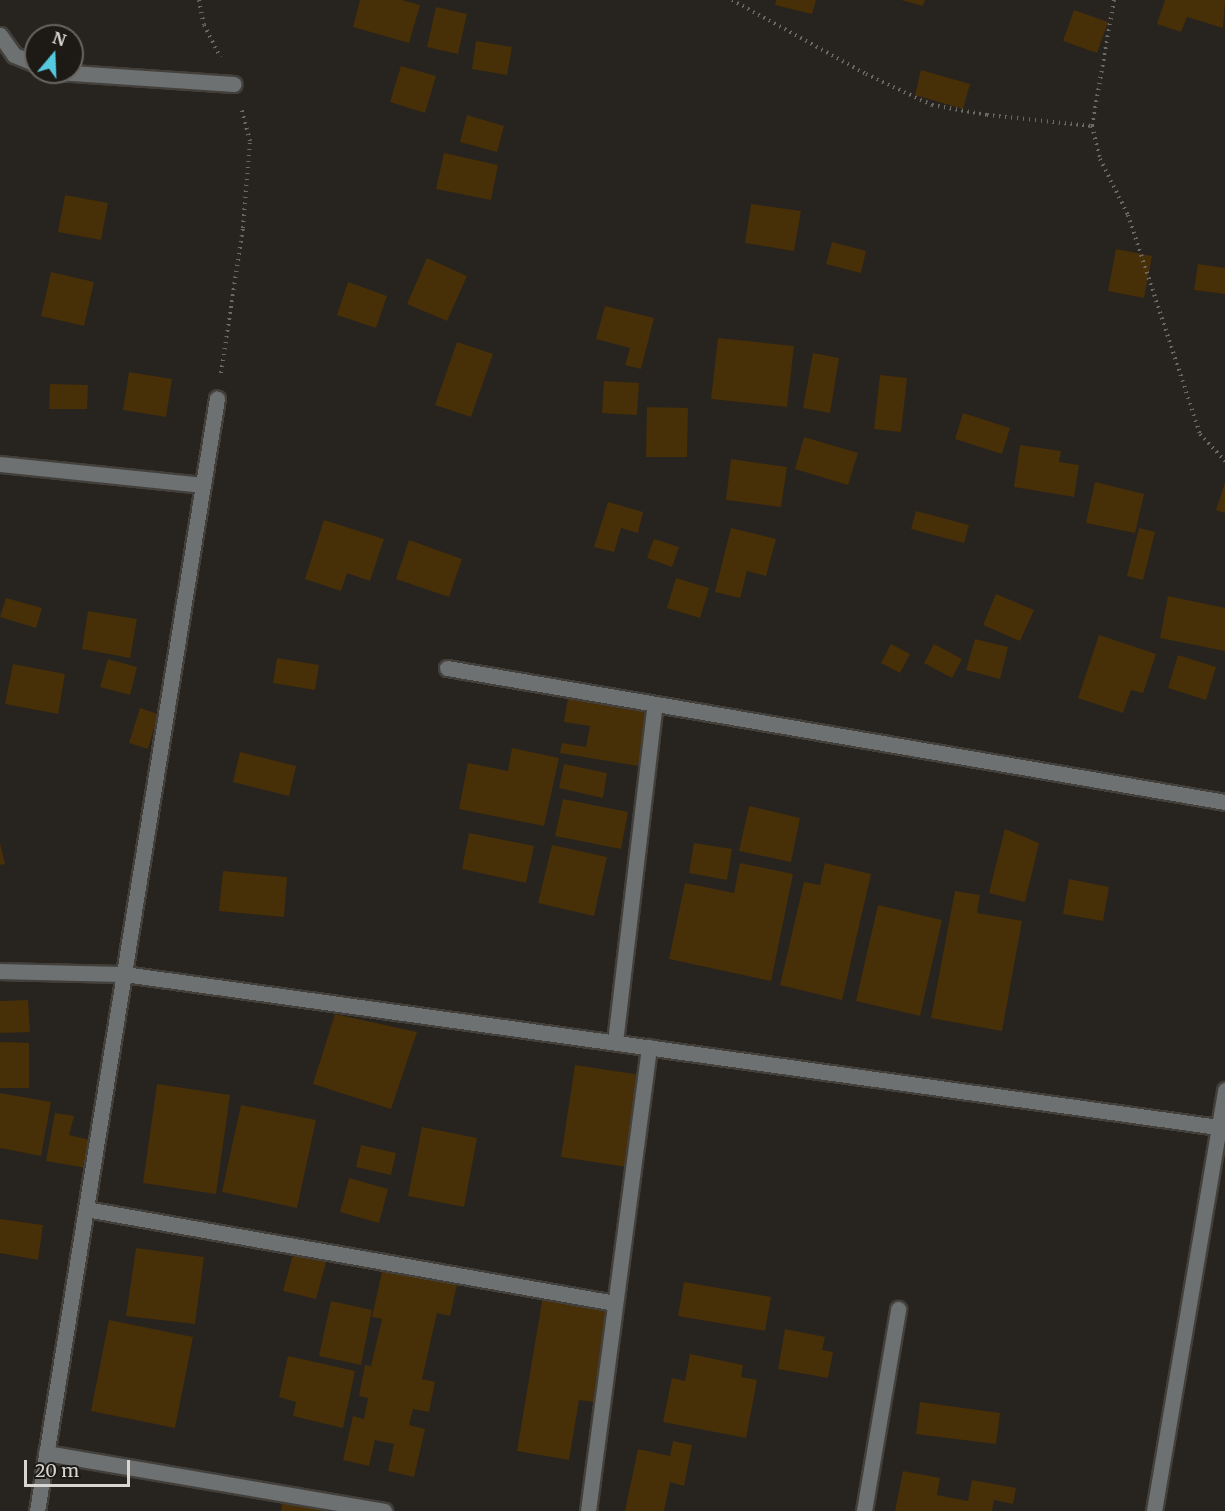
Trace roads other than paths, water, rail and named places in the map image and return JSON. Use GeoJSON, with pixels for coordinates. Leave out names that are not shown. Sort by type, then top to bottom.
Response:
{"type":"FeatureCollection","features":[{"type":"Feature","properties":{"kind":"street"},"geometry":{"type":"LineString","coordinates":[[0,34],[14,55],[24,59]]}},
{"type":"Feature","properties":{"kind":"street"},"geometry":{"type":"LineString","coordinates":[[84,74],[234,84]]}},
{"type":"Feature","properties":{"kind":"street"},"geometry":{"type":"LineString","coordinates":[[37,1511],[217,398]]}},
{"type":"Feature","properties":{"kind":"street"},"geometry":{"type":"LineString","coordinates":[[0,464],[203,485]]}},
{"type":"Feature","properties":{"kind":"street"},"geometry":{"type":"LineString","coordinates":[[447,669],[1225,802]]}},
{"type":"Feature","properties":{"kind":"street"},"geometry":{"type":"LineString","coordinates":[[615,1042],[655,704]]}},
{"type":"Feature","properties":{"kind":"street"},"geometry":{"type":"LineString","coordinates":[[0,971],[124,974],[1222,1127]]}},
{"type":"Feature","properties":{"kind":"street"},"geometry":{"type":"LineString","coordinates":[[588,1511],[649,1047]]}},
{"type":"Feature","properties":{"kind":"street"},"geometry":{"type":"LineString","coordinates":[[1154,1511],[1222,1127],[1225,1090]]}},
{"type":"Feature","properties":{"kind":"street"},"geometry":{"type":"LineString","coordinates":[[86,1209],[615,1303]]}},
{"type":"Feature","properties":{"kind":"street"},"geometry":{"type":"LineString","coordinates":[[864,1511],[898,1309]]}},
{"type":"Feature","properties":{"kind":"street"},"geometry":{"type":"LineString","coordinates":[[46,1453],[374,1510]]}}]}
